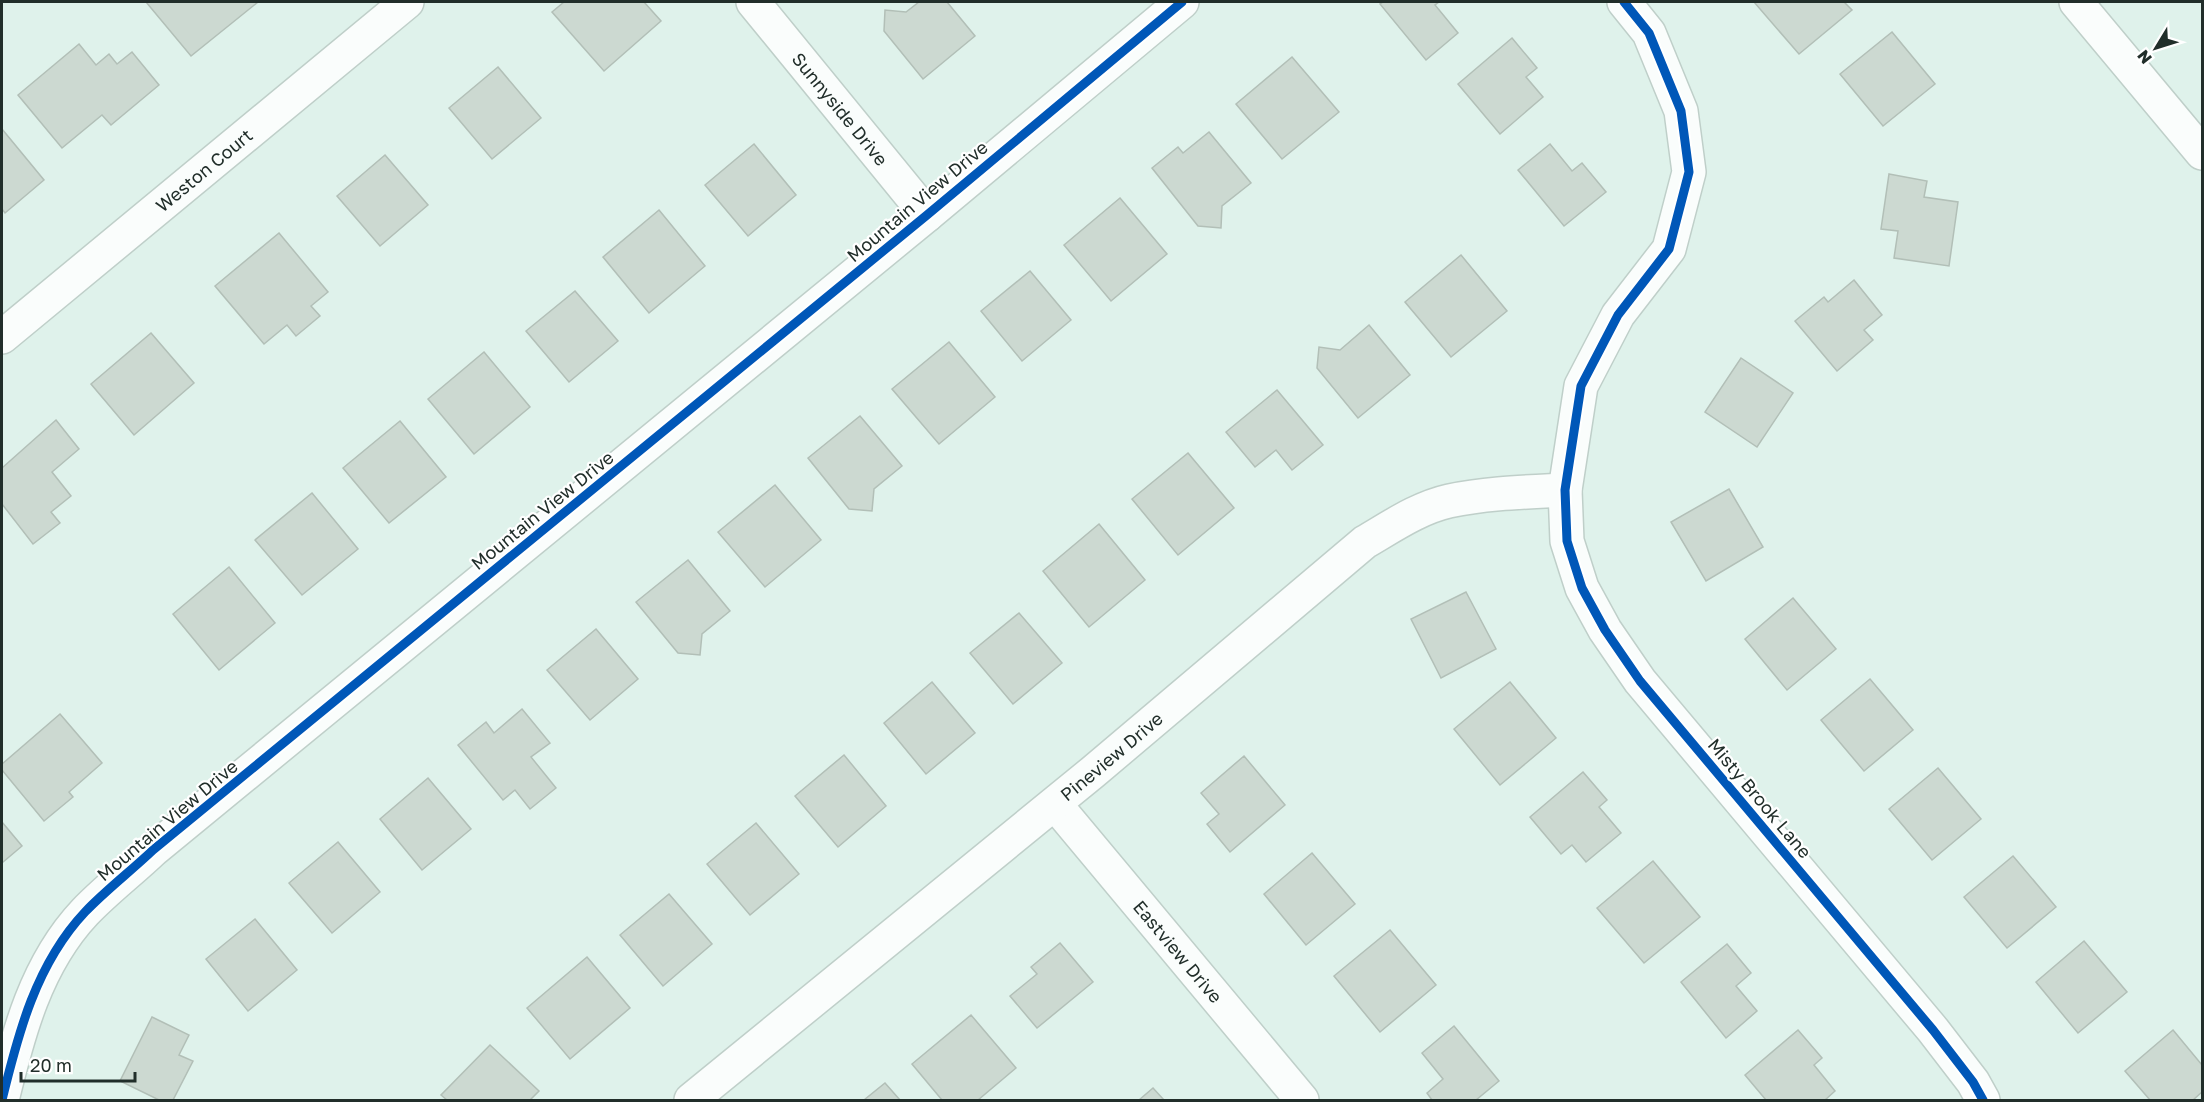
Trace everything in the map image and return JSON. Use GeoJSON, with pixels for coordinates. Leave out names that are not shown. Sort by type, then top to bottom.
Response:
{"type":"FeatureCollection","features":[{"type":"Feature","properties":{"kind":"street","name":"Weston Court"},"geometry":{"type":"LineString","coordinates":[[2,337],[407,2]]}},
{"type":"Feature","properties":{"kind":"street","name":"Sunnyside Drive"},"geometry":{"type":"LineString","coordinates":[[753,2],[927,215]]}},
{"type":"Feature","properties":{"kind":"street","name":"Mountain View Drive"},"geometry":{"type":"LineString","coordinates":[[2,1101],[15,1047],[32,994],[43,972],[84,913],[153,850],[927,215],[1182,2]]}},
{"type":"Feature","properties":{"kind":"street"},"geometry":{"type":"LineString","coordinates":[[1565,490],[1581,386],[1618,315],[1669,249],[1689,172],[1681,111],[1649,33],[1624,2]]}},
{"type":"Feature","properties":{"kind":"street"},"geometry":{"type":"LineString","coordinates":[[2076,2],[2202,153]]}},
{"type":"Feature","properties":{"kind":"street","name":"Pineview Drive"},"geometry":{"type":"LineString","coordinates":[[692,1101],[1055,804],[1365,542],[1412,515],[1447,502],[1502,493],[1565,490]]}},
{"type":"Feature","properties":{"kind":"street","name":"Misty Brook Lane"},"geometry":{"type":"LineString","coordinates":[[1565,490],[1567,541],[1582,588],[1640,681],[1947,1047],[1973,1082],[1983,1101]]}},
{"type":"Feature","properties":{"kind":"street","name":"Eastview Drive"},"geometry":{"type":"LineString","coordinates":[[1055,804],[1302,1101]]}},
{"type":"Feature","properties":{"kind":"building"},"geometry":{"type":"Polygon","coordinates":[[[146,2],[258,2],[191,56],[146,2]]]}},
{"type":"Feature","properties":{"kind":"building"},"geometry":{"type":"Polygon","coordinates":[[[564,2],[644,2],[661,21],[604,71],[552,12],[564,2]]]}},
{"type":"Feature","properties":{"kind":"building"},"geometry":{"type":"Polygon","coordinates":[[[919,2],[947,2],[975,36],[923,79],[884,31],[885,10],[906,12],[919,2]]]}},
{"type":"Feature","properties":{"kind":"building"},"geometry":{"type":"Polygon","coordinates":[[[1383,2],[1439,2],[1435,5],[1458,33],[1426,60],[1380,4],[1383,2]]]}},
{"type":"Feature","properties":{"kind":"building"},"geometry":{"type":"Polygon","coordinates":[[[1754,2],[1844,2],[1852,10],[1799,54],[1754,2]]]}},
{"type":"Feature","properties":{"kind":"building"},"geometry":{"type":"Polygon","coordinates":[[[1892,32],[1935,84],[1883,126],[1840,74],[1892,32]]]}},
{"type":"Feature","properties":{"kind":"building"},"geometry":{"type":"Polygon","coordinates":[[[1512,38],[1537,68],[1526,77],[1543,97],[1500,134],[1458,84],[1512,38]]]}},
{"type":"Feature","properties":{"kind":"building"},"geometry":{"type":"Polygon","coordinates":[[[79,44],[96,65],[109,54],[117,64],[132,52],[159,85],[111,125],[102,115],[62,148],[18,95],[79,44]]]}},
{"type":"Feature","properties":{"kind":"building"},"geometry":{"type":"Polygon","coordinates":[[[1292,57],[1339,112],[1282,159],[1236,104],[1292,57]]]}},
{"type":"Feature","properties":{"kind":"building"},"geometry":{"type":"Polygon","coordinates":[[[498,67],[541,118],[492,159],[449,108],[498,67]]]}},
{"type":"Feature","properties":{"kind":"building"},"geometry":{"type":"Polygon","coordinates":[[[2,129],[44,180],[5,213],[2,209],[2,129]]]}},
{"type":"Feature","properties":{"kind":"building"},"geometry":{"type":"Polygon","coordinates":[[[1209,132],[1251,183],[1222,206],[1221,228],[1198,226],[1152,168],[1178,147],[1183,153],[1209,132]]]}},
{"type":"Feature","properties":{"kind":"building"},"geometry":{"type":"Polygon","coordinates":[[[754,144],[796,195],[748,236],[705,185],[754,144]]]}},
{"type":"Feature","properties":{"kind":"building"},"geometry":{"type":"Polygon","coordinates":[[[1550,144],[1572,171],[1582,163],[1606,192],[1564,226],[1518,170],[1550,144]]]}},
{"type":"Feature","properties":{"kind":"building"},"geometry":{"type":"Polygon","coordinates":[[[385,155],[428,205],[380,246],[337,196],[385,155]]]}},
{"type":"Feature","properties":{"kind":"building"},"geometry":{"type":"Polygon","coordinates":[[[1889,174],[1927,181],[1924,197],[1958,202],[1949,266],[1894,258],[1898,231],[1881,229],[1889,174]]]}},
{"type":"Feature","properties":{"kind":"building"},"geometry":{"type":"Polygon","coordinates":[[[1120,198],[1167,254],[1111,301],[1064,245],[1120,198]]]}},
{"type":"Feature","properties":{"kind":"building"},"geometry":{"type":"Polygon","coordinates":[[[659,210],[705,266],[649,313],[603,257],[659,210]]]}},
{"type":"Feature","properties":{"kind":"building"},"geometry":{"type":"Polygon","coordinates":[[[279,233],[328,292],[311,306],[320,316],[296,336],[287,325],[264,344],[215,286],[279,233]]]}},
{"type":"Feature","properties":{"kind":"building"},"geometry":{"type":"Polygon","coordinates":[[[1461,255],[1507,311],[1451,357],[1405,302],[1461,255]]]}},
{"type":"Feature","properties":{"kind":"building"},"geometry":{"type":"Polygon","coordinates":[[[1030,271],[1071,320],[1022,361],[981,311],[1030,271]]]}},
{"type":"Feature","properties":{"kind":"building"},"geometry":{"type":"Polygon","coordinates":[[[1854,280],[1882,315],[1864,330],[1873,340],[1837,371],[1795,321],[1824,297],[1828,302],[1854,280]]]}},
{"type":"Feature","properties":{"kind":"building"},"geometry":{"type":"Polygon","coordinates":[[[575,291],[618,341],[569,382],[526,331],[575,291]]]}},
{"type":"Feature","properties":{"kind":"building"},"geometry":{"type":"Polygon","coordinates":[[[1369,325],[1410,375],[1358,418],[1317,368],[1319,347],[1340,350],[1369,325]]]}},
{"type":"Feature","properties":{"kind":"building"},"geometry":{"type":"Polygon","coordinates":[[[151,333],[194,383],[134,435],[91,384],[151,333]]]}},
{"type":"Feature","properties":{"kind":"building"},"geometry":{"type":"Polygon","coordinates":[[[949,342],[995,397],[939,444],[892,389],[949,342]]]}},
{"type":"Feature","properties":{"kind":"building"},"geometry":{"type":"Polygon","coordinates":[[[484,352],[530,407],[474,454],[428,399],[484,352]]]}},
{"type":"Feature","properties":{"kind":"building"},"geometry":{"type":"Polygon","coordinates":[[[1741,358],[1793,393],[1757,447],[1705,412],[1741,358]]]}},
{"type":"Feature","properties":{"kind":"building"},"geometry":{"type":"Polygon","coordinates":[[[1277,390],[1323,445],[1292,470],[1276,450],[1255,467],[1226,432],[1277,390]]]}},
{"type":"Feature","properties":{"kind":"building"},"geometry":{"type":"Polygon","coordinates":[[[860,416],[902,466],[874,489],[872,511],[849,509],[808,458],[860,416]]]}},
{"type":"Feature","properties":{"kind":"building"},"geometry":{"type":"Polygon","coordinates":[[[56,420],[79,449],[52,472],[71,496],[51,512],[60,523],[33,544],[2,504],[2,468],[56,420]]]}},
{"type":"Feature","properties":{"kind":"building"},"geometry":{"type":"Polygon","coordinates":[[[400,421],[446,477],[389,523],[343,468],[400,421]]]}},
{"type":"Feature","properties":{"kind":"building"},"geometry":{"type":"Polygon","coordinates":[[[1188,453],[1234,508],[1178,555],[1132,499],[1188,453]]]}},
{"type":"Feature","properties":{"kind":"building"},"geometry":{"type":"Polygon","coordinates":[[[775,485],[821,540],[765,587],[718,532],[775,485]]]}},
{"type":"Feature","properties":{"kind":"building"},"geometry":{"type":"Polygon","coordinates":[[[1729,489],[1763,547],[1706,581],[1671,522],[1729,489]]]}},
{"type":"Feature","properties":{"kind":"building"},"geometry":{"type":"Polygon","coordinates":[[[312,493],[358,549],[302,595],[255,540],[312,493]]]}},
{"type":"Feature","properties":{"kind":"building"},"geometry":{"type":"Polygon","coordinates":[[[1099,524],[1145,580],[1089,627],[1043,571],[1099,524]]]}},
{"type":"Feature","properties":{"kind":"building"},"geometry":{"type":"Polygon","coordinates":[[[688,560],[730,611],[702,634],[700,655],[678,653],[636,602],[688,560]]]}},
{"type":"Feature","properties":{"kind":"building"},"geometry":{"type":"Polygon","coordinates":[[[229,567],[275,623],[219,670],[173,614],[229,567]]]}},
{"type":"Feature","properties":{"kind":"building"},"geometry":{"type":"Polygon","coordinates":[[[1466,592],[1496,649],[1441,678],[1411,619],[1466,592]]]}},
{"type":"Feature","properties":{"kind":"building"},"geometry":{"type":"Polygon","coordinates":[[[1793,598],[1836,649],[1787,690],[1745,639],[1793,598]]]}},
{"type":"Feature","properties":{"kind":"building"},"geometry":{"type":"Polygon","coordinates":[[[1019,613],[1062,663],[1013,704],[970,653],[1019,613]]]}},
{"type":"Feature","properties":{"kind":"building"},"geometry":{"type":"Polygon","coordinates":[[[596,629],[638,679],[590,720],[547,670],[596,629]]]}},
{"type":"Feature","properties":{"kind":"building"},"geometry":{"type":"Polygon","coordinates":[[[1870,679],[1913,730],[1864,771],[1821,720],[1870,679]]]}},
{"type":"Feature","properties":{"kind":"building"},"geometry":{"type":"Polygon","coordinates":[[[932,682],[975,733],[926,774],[884,723],[932,682]]]}},
{"type":"Feature","properties":{"kind":"building"},"geometry":{"type":"Polygon","coordinates":[[[1510,682],[1556,738],[1500,785],[1454,729],[1510,682]]]}},
{"type":"Feature","properties":{"kind":"building"},"geometry":{"type":"Polygon","coordinates":[[[522,709],[550,743],[531,757],[556,788],[530,809],[515,790],[503,800],[458,745],[486,722],[494,733],[522,709]]]}},
{"type":"Feature","properties":{"kind":"building"},"geometry":{"type":"Polygon","coordinates":[[[60,714],[102,763],[69,792],[73,797],[44,821],[2,770],[2,764],[60,714]]]}},
{"type":"Feature","properties":{"kind":"building"},"geometry":{"type":"Polygon","coordinates":[[[844,755],[886,806],[838,847],[795,796],[844,755]]]}},
{"type":"Feature","properties":{"kind":"building"},"geometry":{"type":"Polygon","coordinates":[[[1244,756],[1285,805],[1230,852],[1207,824],[1219,814],[1201,793],[1244,756]]]}},
{"type":"Feature","properties":{"kind":"building"},"geometry":{"type":"Polygon","coordinates":[[[1938,768],[1981,819],[1932,860],[1889,809],[1938,768]]]}},
{"type":"Feature","properties":{"kind":"building"},"geometry":{"type":"Polygon","coordinates":[[[1583,772],[1607,800],[1599,807],[1621,833],[1586,862],[1572,845],[1561,854],[1530,817],[1583,772]]]}},
{"type":"Feature","properties":{"kind":"building"},"geometry":{"type":"Polygon","coordinates":[[[428,778],[471,829],[422,870],[380,819],[428,778]]]}},
{"type":"Feature","properties":{"kind":"building"},"geometry":{"type":"Polygon","coordinates":[[[2,822],[22,846],[2,863],[2,822]]]}},
{"type":"Feature","properties":{"kind":"building"},"geometry":{"type":"Polygon","coordinates":[[[756,823],[799,874],[750,915],[707,864],[756,823]]]}},
{"type":"Feature","properties":{"kind":"building"},"geometry":{"type":"Polygon","coordinates":[[[338,842],[380,892],[332,933],[289,883],[338,842]]]}},
{"type":"Feature","properties":{"kind":"building"},"geometry":{"type":"Polygon","coordinates":[[[1312,853],[1355,904],[1306,945],[1264,894],[1312,853]]]}},
{"type":"Feature","properties":{"kind":"building"},"geometry":{"type":"Polygon","coordinates":[[[2013,856],[2056,907],[2007,948],[1964,897],[2013,856]]]}},
{"type":"Feature","properties":{"kind":"building"},"geometry":{"type":"Polygon","coordinates":[[[1653,861],[1700,917],[1644,963],[1597,908],[1653,861]]]}},
{"type":"Feature","properties":{"kind":"building"},"geometry":{"type":"Polygon","coordinates":[[[669,894],[712,944],[663,986],[620,935],[669,894]]]}},
{"type":"Feature","properties":{"kind":"building"},"geometry":{"type":"Polygon","coordinates":[[[255,919],[297,970],[248,1011],[206,959],[255,919]]]}},
{"type":"Feature","properties":{"kind":"building"},"geometry":{"type":"Polygon","coordinates":[[[1390,930],[1436,985],[1380,1032],[1334,976],[1390,930]]]}},
{"type":"Feature","properties":{"kind":"building"},"geometry":{"type":"Polygon","coordinates":[[[2084,941],[2127,992],[2078,1033],[2036,982],[2084,941]]]}},
{"type":"Feature","properties":{"kind":"building"},"geometry":{"type":"Polygon","coordinates":[[[1060,943],[1093,982],[1037,1028],[1010,996],[1037,974],[1031,967],[1060,943]]]}},
{"type":"Feature","properties":{"kind":"building"},"geometry":{"type":"Polygon","coordinates":[[[1727,944],[1751,973],[1736,986],[1757,1011],[1726,1038],[1681,982],[1727,944]]]}},
{"type":"Feature","properties":{"kind":"building"},"geometry":{"type":"Polygon","coordinates":[[[587,957],[630,1008],[570,1059],[527,1008],[587,957]]]}},
{"type":"Feature","properties":{"kind":"building"},"geometry":{"type":"Polygon","coordinates":[[[971,1015],[1016,1068],[978,1100],[942,1100],[912,1064],[971,1015]]]}},
{"type":"Feature","properties":{"kind":"building"},"geometry":{"type":"Polygon","coordinates":[[[152,1017],[189,1035],[179,1055],[193,1061],[173,1100],[159,1100],[120,1081],[152,1017]]]}},
{"type":"Feature","properties":{"kind":"building"},"geometry":{"type":"Polygon","coordinates":[[[1454,1026],[1499,1081],[1476,1100],[1432,1100],[1427,1093],[1443,1079],[1422,1053],[1454,1026]]]}},
{"type":"Feature","properties":{"kind":"building"},"geometry":{"type":"Polygon","coordinates":[[[1798,1030],[1822,1058],[1814,1065],[1835,1091],[1825,1100],[1766,1100],[1745,1075],[1798,1030]]]}},
{"type":"Feature","properties":{"kind":"building"},"geometry":{"type":"Polygon","coordinates":[[[2173,1030],[2202,1065],[2202,1092],[2193,1100],[2150,1100],[2125,1071],[2173,1030]]]}},
{"type":"Feature","properties":{"kind":"building"},"geometry":{"type":"Polygon","coordinates":[[[490,1045],[539,1091],[530,1100],[447,1100],[441,1095],[490,1045]]]}},
{"type":"Feature","properties":{"kind":"building"},"geometry":{"type":"Polygon","coordinates":[[[885,1083],[900,1100],[864,1100],[885,1083]]]}},
{"type":"Feature","properties":{"kind":"building"},"geometry":{"type":"Polygon","coordinates":[[[1153,1088],[1164,1100],[1139,1100],[1153,1088]]]}},
{"type":"Feature","properties":{"kind":"cycle path"},"geometry":{"type":"LineString","coordinates":[[2,1100],[22,1025],[41,977],[68,932],[101,896],[153,850],[927,215],[1182,2]]}},
{"type":"Feature","properties":{"kind":"cycle path"},"geometry":{"type":"LineString","coordinates":[[1624,2],[1649,33],[1681,111],[1689,172],[1669,249],[1618,315],[1581,386],[1565,490],[1567,541],[1582,588],[1605,630],[1640,681],[1933,1030],[1973,1082],[1983,1100]]}}]}
